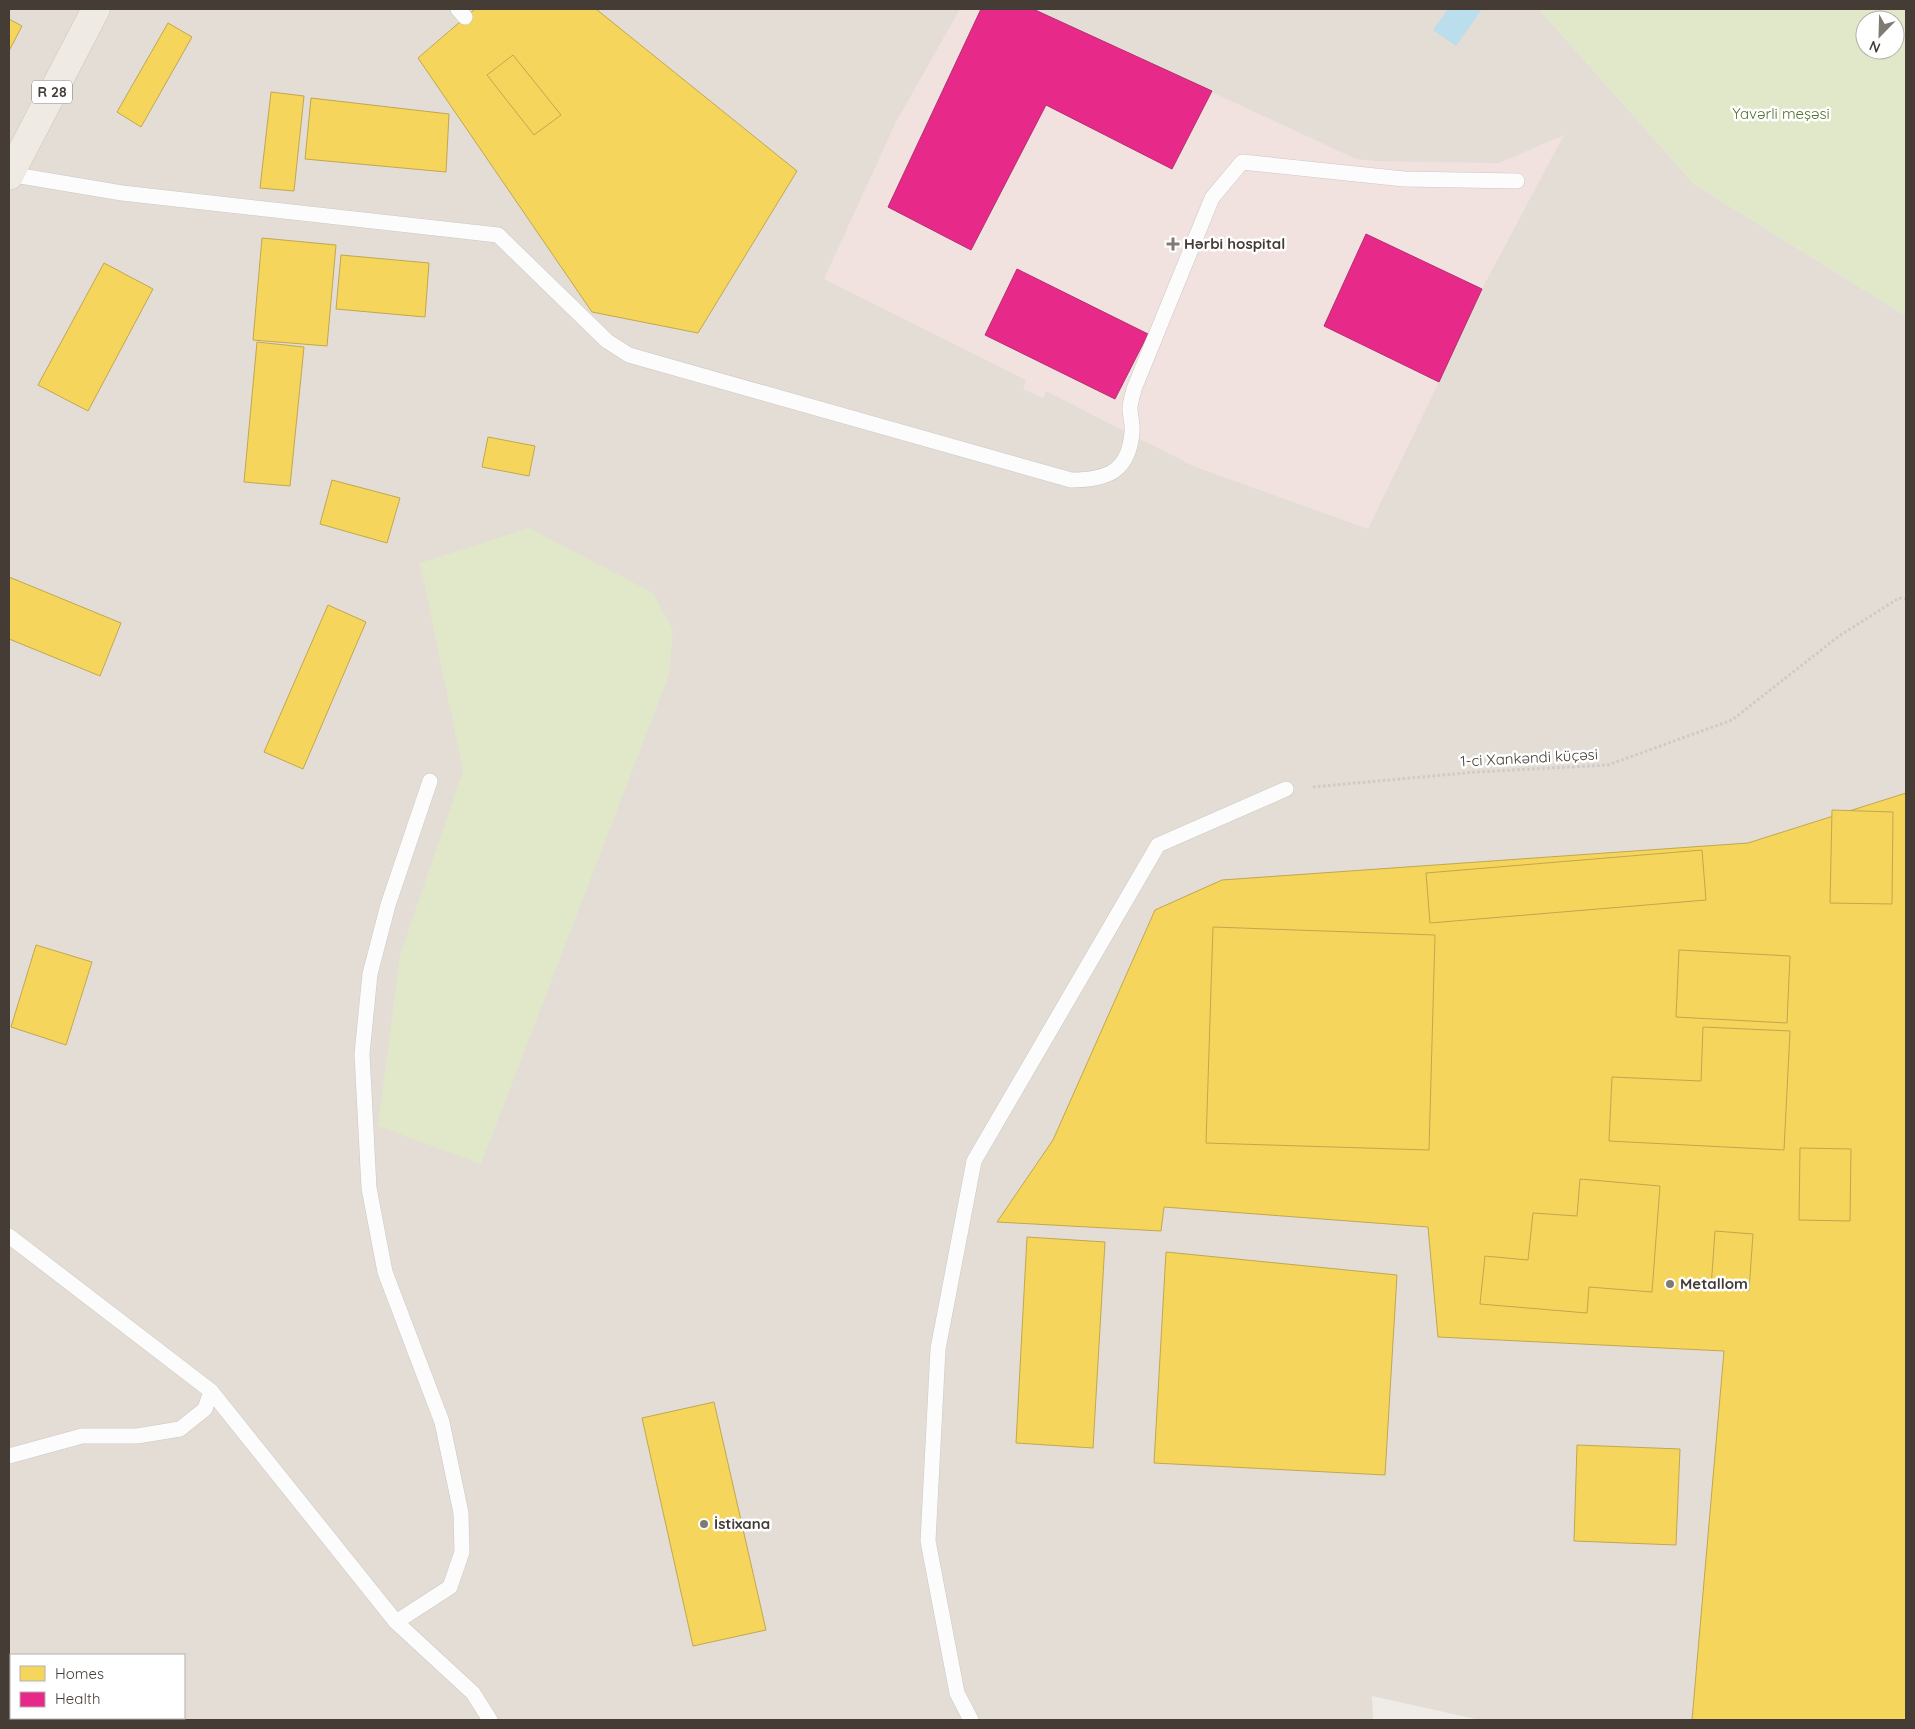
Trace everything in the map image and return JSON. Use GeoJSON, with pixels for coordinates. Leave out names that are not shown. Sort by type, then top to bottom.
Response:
{"type":"FeatureCollection","features":[{"type":"Feature","properties":{"kind":"main road","name":"R 28"},"geometry":{"type":"LineString","coordinates":[[9,175],[96,9]]}},
{"type":"Feature","properties":{"kind":"lane"},"geometry":{"type":"LineString","coordinates":[[9,175],[122,193],[498,235],[606,341],[629,355],[1071,480],[1085,480],[1106,476],[1119,468],[1128,453],[1132,430],[1130,407],[1134,389],[1212,198],[1242,162],[1404,179],[1517,181]]}},
{"type":"Feature","properties":{"kind":"lane"},"geometry":{"type":"LineString","coordinates":[[396,1622],[450,1587],[462,1552],[461,1513],[442,1422],[385,1272],[369,1188],[362,1054],[370,974],[388,905],[430,781]]}},
{"type":"Feature","properties":{"kind":"lane"},"geometry":{"type":"LineString","coordinates":[[971,1720],[957,1693],[928,1541],[938,1349],[974,1161],[1158,845],[1286,790]]}},
{"type":"Feature","properties":{"kind":"lane"},"geometry":{"type":"LineString","coordinates":[[9,1236],[211,1390],[396,1622],[473,1693],[490,1720]]}},
{"type":"Feature","properties":{"kind":"lane"},"geometry":{"type":"LineString","coordinates":[[9,1456],[82,1436],[137,1436],[180,1429],[205,1408],[211,1390]]}},
{"type":"Feature","properties":{"kind":"path","name":"1-ci Xankəndi küçəsi"},"geometry":{"type":"LineString","coordinates":[[1286,790],[1476,772],[1608,765],[1732,720],[1839,636],[1900,598],[1906,599]]}},
{"type":"Feature","properties":{"kind":"shaded area"},"geometry":{"type":"Polygon","coordinates":[[[9,9],[1539,9],[1694,184],[1906,316],[1906,1720],[1480,1720],[1372,1696],[1373,1720],[9,1720],[9,9]]]}},
{"type":"Feature","properties":{"kind":"shaded area","name":"Hərbi hospital"},"geometry":{"type":"Polygon","coordinates":[[[960,9],[1033,9],[1356,159],[1499,163],[1564,135],[1482,289],[1368,529],[1193,466],[1046,391],[1043,398],[1023,389],[1026,380],[824,279],[896,122],[960,9]]]}},
{"type":"Feature","properties":{"kind":"green space","name":"Yavərli meşəsi"},"geometry":{"type":"Polygon","coordinates":[[[1539,9],[1906,9],[1906,316],[1694,184],[1539,9]]]}},
{"type":"Feature","properties":{"kind":"green space"},"geometry":{"type":"Polygon","coordinates":[[[529,528],[653,593],[673,630],[669,675],[481,1164],[378,1126],[400,955],[463,771],[420,563],[529,528]]]}},
{"type":"Feature","properties":{"kind":"water"},"geometry":{"type":"Polygon","coordinates":[[[1448,9],[1482,9],[1456,46],[1433,30],[1448,9]]]}},
{"type":"Feature","properties":{"kind":"building: Homes"},"geometry":{"type":"Polygon","coordinates":[[[475,9],[596,9],[797,171],[698,333],[592,312],[418,58],[475,9]]]}},
{"type":"Feature","properties":{"kind":"building: Homes"},"geometry":{"type":"Polygon","coordinates":[[[9,19],[22,26],[9,51],[9,19]]]}},
{"type":"Feature","properties":{"kind":"building: Homes"},"geometry":{"type":"Polygon","coordinates":[[[168,23],[192,37],[141,127],[117,112],[168,23]]]}},
{"type":"Feature","properties":{"kind":"building: Homes"},"geometry":{"type":"Polygon","coordinates":[[[513,55],[561,115],[534,135],[487,75],[513,55]]]}},
{"type":"Feature","properties":{"kind":"building: Homes"},"geometry":{"type":"Polygon","coordinates":[[[271,92],[304,96],[294,191],[260,188],[271,92]]]}},
{"type":"Feature","properties":{"kind":"building: Homes"},"geometry":{"type":"Polygon","coordinates":[[[311,98],[449,114],[446,172],[305,159],[311,98]]]}},
{"type":"Feature","properties":{"kind":"building: Homes"},"geometry":{"type":"Polygon","coordinates":[[[262,238],[336,245],[327,346],[253,340],[262,238]]]}},
{"type":"Feature","properties":{"kind":"building: Homes"},"geometry":{"type":"Polygon","coordinates":[[[341,255],[429,263],[425,317],[336,309],[341,255]]]}},
{"type":"Feature","properties":{"kind":"building: Homes"},"geometry":{"type":"Polygon","coordinates":[[[104,263],[153,289],[88,411],[38,385],[104,263]]]}},
{"type":"Feature","properties":{"kind":"building: Homes"},"geometry":{"type":"Polygon","coordinates":[[[257,342],[304,347],[290,486],[244,482],[257,342]]]}},
{"type":"Feature","properties":{"kind":"building: Homes"},"geometry":{"type":"Polygon","coordinates":[[[488,437],[535,446],[529,476],[482,467],[488,437]]]}},
{"type":"Feature","properties":{"kind":"building: Homes"},"geometry":{"type":"Polygon","coordinates":[[[332,480],[400,498],[387,543],[320,524],[332,480]]]}},
{"type":"Feature","properties":{"kind":"building: Homes"},"geometry":{"type":"Polygon","coordinates":[[[9,577],[121,623],[100,676],[9,639],[9,577]]]}},
{"type":"Feature","properties":{"kind":"building: Homes"},"geometry":{"type":"Polygon","coordinates":[[[328,605],[366,622],[303,769],[264,752],[328,605]]]}},
{"type":"Feature","properties":{"kind":"building: Homes","name":"Metallom"},"geometry":{"type":"Polygon","coordinates":[[[1906,793],[1906,1720],[1692,1720],[1724,1351],[1438,1337],[1428,1227],[1164,1207],[1161,1231],[997,1222],[1053,1140],[1155,910],[1222,880],[1748,843],[1906,793]]]}},
{"type":"Feature","properties":{"kind":"building: Homes"},"geometry":{"type":"Polygon","coordinates":[[[1832,810],[1893,812],[1892,904],[1830,903],[1832,810]]]}},
{"type":"Feature","properties":{"kind":"building: Homes"},"geometry":{"type":"Polygon","coordinates":[[[1702,850],[1706,900],[1430,923],[1426,873],[1702,850]]]}},
{"type":"Feature","properties":{"kind":"building: Homes"},"geometry":{"type":"Polygon","coordinates":[[[1213,927],[1435,935],[1429,1150],[1206,1143],[1213,927]]]}},
{"type":"Feature","properties":{"kind":"building: Homes"},"geometry":{"type":"Polygon","coordinates":[[[36,945],[92,962],[66,1045],[11,1027],[36,945]]]}},
{"type":"Feature","properties":{"kind":"building: Homes"},"geometry":{"type":"Polygon","coordinates":[[[1679,950],[1790,956],[1787,1023],[1676,1017],[1679,950]]]}},
{"type":"Feature","properties":{"kind":"building: Homes"},"geometry":{"type":"Polygon","coordinates":[[[1703,1027],[1790,1031],[1784,1150],[1609,1141],[1612,1077],[1701,1081],[1703,1027]]]}},
{"type":"Feature","properties":{"kind":"building: Homes"},"geometry":{"type":"Polygon","coordinates":[[[1800,1148],[1851,1149],[1850,1221],[1799,1220],[1800,1148]]]}},
{"type":"Feature","properties":{"kind":"building: Homes"},"geometry":{"type":"Polygon","coordinates":[[[1580,1179],[1660,1186],[1652,1292],[1589,1287],[1587,1313],[1480,1304],[1485,1256],[1528,1260],[1533,1213],[1577,1216],[1580,1179]]]}},
{"type":"Feature","properties":{"kind":"building: Homes"},"geometry":{"type":"Polygon","coordinates":[[[1715,1231],[1753,1234],[1749,1291],[1711,1288],[1715,1231]]]}},
{"type":"Feature","properties":{"kind":"building: Homes"},"geometry":{"type":"Polygon","coordinates":[[[1027,1237],[1105,1242],[1093,1448],[1016,1443],[1027,1237]]]}},
{"type":"Feature","properties":{"kind":"building: Homes"},"geometry":{"type":"Polygon","coordinates":[[[1166,1252],[1397,1275],[1385,1475],[1154,1463],[1166,1252]]]}},
{"type":"Feature","properties":{"kind":"building: Homes","name":"İstixana"},"geometry":{"type":"Polygon","coordinates":[[[714,1402],[766,1630],[693,1646],[642,1418],[714,1402]]]}},
{"type":"Feature","properties":{"kind":"building: Homes"},"geometry":{"type":"Polygon","coordinates":[[[1577,1445],[1680,1449],[1676,1545],[1574,1541],[1577,1445]]]}},
{"type":"Feature","properties":{"kind":"building: Health"},"geometry":{"type":"Polygon","coordinates":[[[981,9],[1033,9],[1212,91],[1172,169],[1046,105],[971,250],[888,207],[981,9]]]}},
{"type":"Feature","properties":{"kind":"building: Health"},"geometry":{"type":"Polygon","coordinates":[[[1366,234],[1482,289],[1439,382],[1324,326],[1366,234]]]}},
{"type":"Feature","properties":{"kind":"building: Health"},"geometry":{"type":"Polygon","coordinates":[[[1017,269],[1148,334],[1115,399],[985,335],[1017,269]]]}},
{"type":"Feature","properties":{"kind":"place","name":"Hərbi hospital"},"geometry":{"type":"Point","coordinates":[1173,244]}},
{"type":"Feature","properties":{"kind":"place","name":"Metallom"},"geometry":{"type":"Point","coordinates":[1670,1284]}},
{"type":"Feature","properties":{"kind":"place","name":"İstixana"},"geometry":{"type":"Point","coordinates":[704,1524]}}]}
